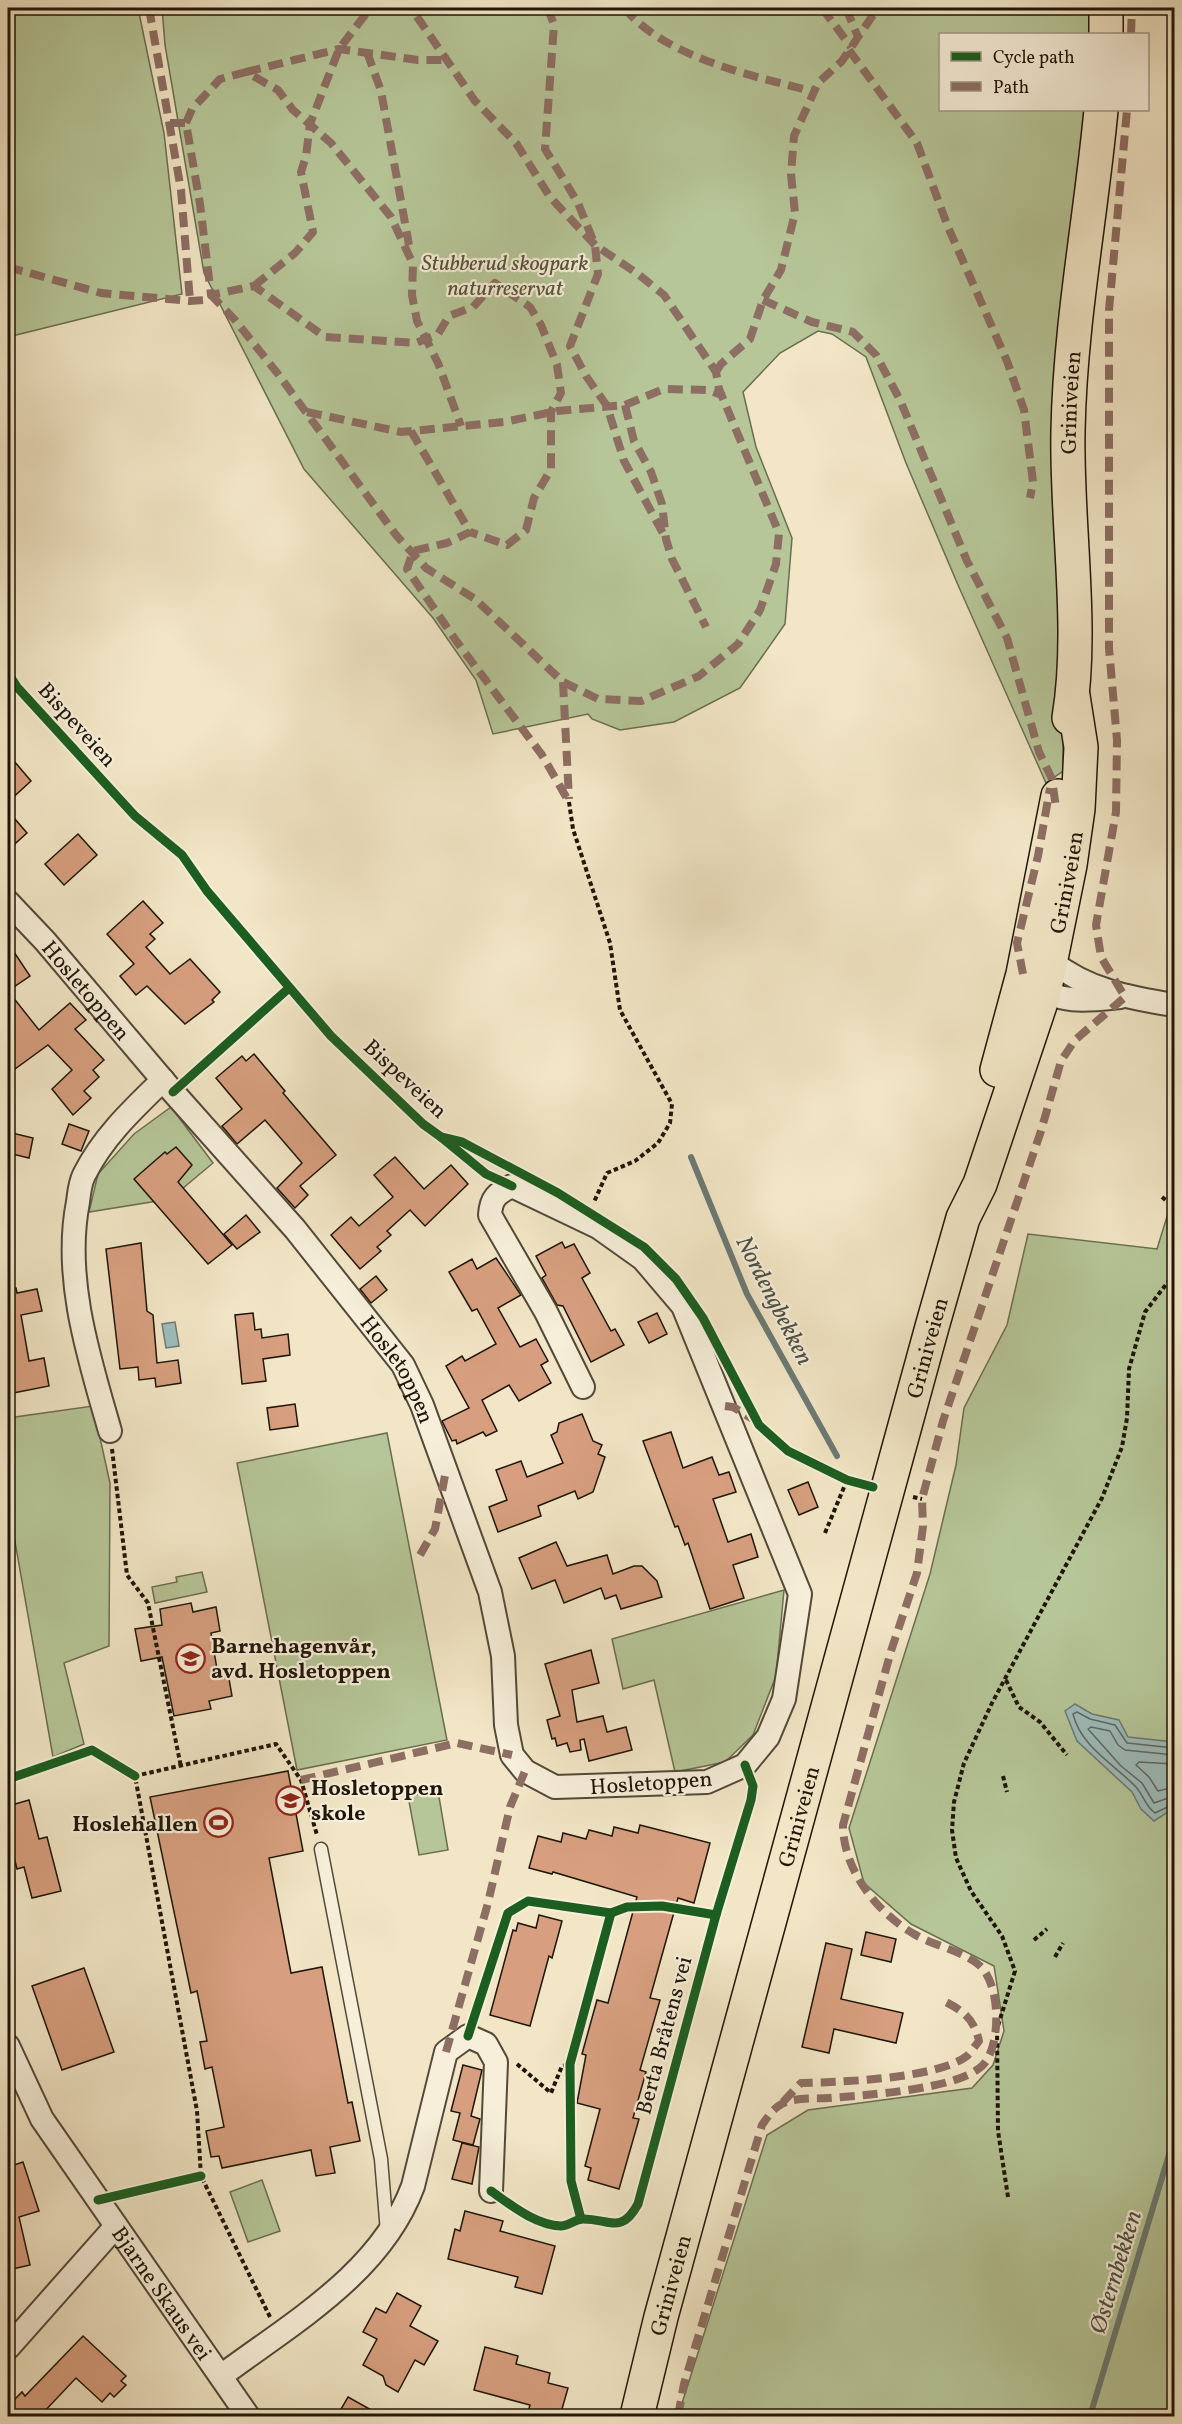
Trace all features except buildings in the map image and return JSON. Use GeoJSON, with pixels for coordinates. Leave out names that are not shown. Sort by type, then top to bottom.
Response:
{"type":"FeatureCollection","features":[{"type":"Feature","properties":{"kind":"main road"},"geometry":{"type":"LineString","coordinates":[[1106,8],[1106,33]]}},
{"type":"Feature","properties":{"kind":"main road","name":"Griniveien"},"geometry":{"type":"LineString","coordinates":[[637,2416],[661,2317],[963,1218],[980,1184],[1040,976],[1056,808],[1073,696],[1068,434],[1070,375],[1101,111]]}},
{"type":"Feature","properties":{"kind":"street","name":"Hosletoppen"},"geometry":{"type":"LineString","coordinates":[[8,902],[45,941],[163,1080],[295,1229],[403,1365],[422,1405],[490,1592],[503,1656],[506,1725],[512,1755],[518,1764],[539,1781],[555,1787],[707,1782],[721,1778],[745,1765],[768,1737],[784,1699],[800,1594],[682,1306],[643,1259],[598,1227],[512,1186],[498,1192],[491,1203],[490,1215],[546,1312],[583,1387]]}},
{"type":"Feature","properties":{"kind":"street","name":"Griniveien"},"geometry":{"type":"LineString","coordinates":[[1040,976],[1082,1001],[1125,997]]}},
{"type":"Feature","properties":{"kind":"street","name":"Griniveien"},"geometry":{"type":"LineString","coordinates":[[1040,976],[1071,977],[1125,997],[1174,1005]]}},
{"type":"Feature","properties":{"kind":"street"},"geometry":{"type":"LineString","coordinates":[[110,1431],[92,1367],[75,1286],[74,1221],[82,1177],[101,1146],[163,1080]]}},
{"type":"Feature","properties":{"kind":"street"},"geometry":{"type":"LineString","coordinates":[[221,2376],[323,2301],[354,2274],[387,2233],[405,2207],[413,2186],[446,2052],[468,2036],[486,2044],[496,2062],[491,2191]]}},
{"type":"Feature","properties":{"kind":"street","name":"Bjarne Skaus vei"},"geometry":{"type":"LineString","coordinates":[[8,2046],[42,2119],[248,2416]]}},
{"type":"Feature","properties":{"kind":"street"},"geometry":{"type":"LineString","coordinates":[[8,2348],[116,2226]]}},
{"type":"Feature","properties":{"kind":"lane"},"geometry":{"type":"LineString","coordinates":[[321,1849],[381,2159],[387,2233]]}},
{"type":"Feature","properties":{"kind":"path"},"geometry":{"type":"LineString","coordinates":[[569,802],[573,829],[610,943],[620,1010],[672,1104],[670,1123],[658,1143],[635,1161],[606,1173],[587,1209]]}},
{"type":"Feature","properties":{"kind":"path"},"geometry":{"type":"LineString","coordinates":[[1162,1197],[1174,1207]]}},
{"type":"Feature","properties":{"kind":"path"},"geometry":{"type":"LineString","coordinates":[[1008,2197],[998,2131],[997,2029],[1016,1971],[1002,1936],[971,1891],[956,1858],[952,1830],[954,1802],[964,1763],[1102,1498],[1122,1447],[1127,1418],[1129,1369],[1145,1312],[1174,1274]]}},
{"type":"Feature","properties":{"kind":"path"},"geometry":{"type":"LineString","coordinates":[[110,1431],[127,1575],[148,1603],[182,1767]]}},
{"type":"Feature","properties":{"kind":"path"},"geometry":{"type":"LineString","coordinates":[[825,1533],[852,1481],[837,1475]]}},
{"type":"Feature","properties":{"kind":"path"},"geometry":{"type":"LineString","coordinates":[[1006,1680],[1019,1707],[1040,1722],[1067,1755]]}},
{"type":"Feature","properties":{"kind":"path"},"geometry":{"type":"LineString","coordinates":[[278,2334],[201,2176],[197,2111],[130,1774],[182,1767],[276,1744],[300,1780],[321,1849]]}},
{"type":"Feature","properties":{"kind":"path"},"geometry":{"type":"LineString","coordinates":[[1003,1776],[1007,1792]]}},
{"type":"Feature","properties":{"kind":"path"},"geometry":{"type":"LineString","coordinates":[[1034,1940],[1047,1929]]}},
{"type":"Feature","properties":{"kind":"path"},"geometry":{"type":"LineString","coordinates":[[1055,1957],[1063,1943]]}},
{"type":"Feature","properties":{"kind":"path"},"geometry":{"type":"LineString","coordinates":[[570,2076],[573,2053]]}},
{"type":"Feature","properties":{"kind":"path"},"geometry":{"type":"LineString","coordinates":[[530,2075],[551,2093],[562,2066],[570,2064]]}},
{"type":"Feature","properties":{"kind":"path"},"geometry":{"type":"LineString","coordinates":[[189,2179],[201,2176]]}},
{"type":"Feature","properties":{"kind":"green space"},"geometry":{"type":"Polygon","coordinates":[[[8,8],[138,8],[164,133],[182,294],[8,337],[8,8]]]}},
{"type":"Feature","properties":{"kind":"green space","name":"Stubberud skogpark naturreservat"},"geometry":{"type":"Polygon","coordinates":[[[162,8],[1101,8],[1102,33],[939,33],[939,111],[1098,111],[1063,667],[1063,771],[1046,783],[906,463],[866,357],[832,334],[818,331],[780,353],[743,392],[756,447],[792,538],[785,624],[740,688],[674,722],[620,730],[592,719],[588,714],[493,734],[476,680],[433,618],[304,469],[204,273],[165,45],[162,8]]]}},
{"type":"Feature","properties":{"kind":"green space"},"geometry":{"type":"Polygon","coordinates":[[[171,1107],[213,1163],[170,1199],[89,1212],[98,1174],[134,1134],[171,1107]]]}},
{"type":"Feature","properties":{"kind":"green space"},"geometry":{"type":"Polygon","coordinates":[[[1174,1194],[1174,2416],[678,2416],[767,2135],[808,2110],[972,2088],[993,2065],[1004,2031],[994,1966],[911,1924],[864,1883],[849,1828],[930,1574],[956,1465],[964,1408],[1007,1325],[1028,1234],[1157,1249],[1174,1194]]]}},
{"type":"Feature","properties":{"kind":"green space"},"geometry":{"type":"Polygon","coordinates":[[[93,1406],[110,1483],[109,1646],[64,1663],[84,1744],[53,1757],[8,1502],[8,1418],[93,1406]]]}},
{"type":"Feature","properties":{"kind":"green space"},"geometry":{"type":"Polygon","coordinates":[[[387,1433],[447,1740],[297,1770],[237,1463],[387,1433]]]}},
{"type":"Feature","properties":{"kind":"green space"},"geometry":{"type":"Polygon","coordinates":[[[202,1572],[207,1592],[155,1603],[152,1587],[177,1582],[176,1577],[202,1572]]]}},
{"type":"Feature","properties":{"kind":"green space"},"geometry":{"type":"Polygon","coordinates":[[[784,1590],[776,1676],[753,1735],[725,1762],[675,1772],[654,1680],[623,1689],[612,1639],[784,1590]]]}},
{"type":"Feature","properties":{"kind":"green space"},"geometry":{"type":"Polygon","coordinates":[[[438,1791],[448,1850],[419,1855],[408,1796],[438,1791]]]}},
{"type":"Feature","properties":{"kind":"green space"},"geometry":{"type":"Polygon","coordinates":[[[262,2180],[280,2231],[248,2242],[230,2192],[262,2180]]]}},
{"type":"Feature","properties":{"kind":"water"},"geometry":{"type":"Polygon","coordinates":[[[175,1322],[179,1346],[166,1348],[162,1324],[175,1322]]]}},
{"type":"Feature","properties":{"kind":"water"},"geometry":{"type":"Polygon","coordinates":[[[1075,1704],[1092,1714],[1119,1720],[1128,1737],[1174,1742],[1174,1808],[1154,1821],[1141,1809],[1132,1792],[1077,1741],[1065,1711],[1075,1704]]]}},
{"type":"Feature","properties":{"kind":"waterway","name":"Nordengbekken"},"geometry":{"type":"LineString","coordinates":[[691,1157],[747,1294],[837,1456]]}},
{"type":"Feature","properties":{"kind":"waterway","name":"Østernbekken"},"geometry":{"type":"LineString","coordinates":[[1090,2416],[1174,2138]]}},
{"type":"Feature","properties":{"kind":"marked path"},"geometry":{"type":"LineString","coordinates":[[149,8],[181,190],[190,301]]}},
{"type":"Feature","properties":{"kind":"marked path"},"geometry":{"type":"LineString","coordinates":[[254,286],[295,253],[313,232],[301,172],[306,156],[310,124],[339,49],[365,15],[367,8]]}},
{"type":"Feature","properties":{"kind":"marked path"},"geometry":{"type":"LineString","coordinates":[[8,267],[101,293],[190,301],[205,300],[211,295],[235,320],[278,374],[396,535],[426,568],[475,599],[563,682],[598,699],[641,701],[699,676],[738,644],[760,610],[776,564],[779,533],[719,389],[716,372],[664,295],[595,245],[550,197],[516,143],[475,101],[411,8]]}},
{"type":"Feature","properties":{"kind":"marked path"},"geometry":{"type":"LineString","coordinates":[[548,8],[554,25],[545,149],[578,203],[595,245],[598,274],[570,346],[586,376],[607,406],[624,461],[666,539]]}},
{"type":"Feature","properties":{"kind":"marked path"},"geometry":{"type":"LineString","coordinates":[[624,8],[663,40],[712,63],[815,92]]}},
{"type":"Feature","properties":{"kind":"marked path"},"geometry":{"type":"LineString","coordinates":[[822,8],[851,47]]}},
{"type":"Feature","properties":{"kind":"marked path"},"geometry":{"type":"LineString","coordinates":[[846,8],[858,37]]}},
{"type":"Feature","properties":{"kind":"marked path"},"geometry":{"type":"LineString","coordinates":[[716,372],[721,364],[750,339],[763,300],[781,270],[795,213],[791,174],[794,136],[818,83],[842,61],[873,15],[874,8]]}},
{"type":"Feature","properties":{"kind":"marked path"},"geometry":{"type":"LineString","coordinates":[[1131,33],[1132,8]]}},
{"type":"Feature","properties":{"kind":"marked path"},"geometry":{"type":"LineString","coordinates":[[246,72],[339,49],[418,60],[447,60]]}},
{"type":"Feature","properties":{"kind":"marked path"},"geometry":{"type":"LineString","coordinates":[[849,50],[917,143],[948,227],[1007,361],[1024,410],[1033,482],[1030,498]]}},
{"type":"Feature","properties":{"kind":"marked path"},"geometry":{"type":"LineString","coordinates":[[367,52],[381,91],[409,245]]}},
{"type":"Feature","properties":{"kind":"marked path"},"geometry":{"type":"LineString","coordinates":[[186,123],[192,109],[220,79],[246,72],[278,90],[293,110],[331,143],[391,217],[413,264],[412,295],[417,321],[438,363],[461,426]]}},
{"type":"Feature","properties":{"kind":"marked path"},"geometry":{"type":"LineString","coordinates":[[678,2416],[684,2384],[762,2125],[770,2114],[785,2102],[886,2093],[952,2081],[982,2066],[989,2057],[996,2030],[995,2000],[986,1974],[972,1960],[914,1934],[887,1914],[864,1888],[855,1873],[844,1841],[843,1825],[891,1651],[917,1573],[923,1526],[922,1499],[943,1421],[1041,1131],[1061,1061],[1075,1040],[1125,997],[1101,957],[1096,925],[1116,812],[1117,740],[1109,648],[1109,310],[1127,111]]}},
{"type":"Feature","properties":{"kind":"marked path"},"geometry":{"type":"LineString","coordinates":[[170,123],[186,123],[200,204],[211,295],[254,286],[325,337],[416,343],[438,334],[449,316],[473,307],[495,283],[530,307],[541,325],[557,365],[561,393],[551,412],[551,469],[534,498],[526,530],[507,545],[470,532]]}},
{"type":"Feature","properties":{"kind":"marked path"},"geometry":{"type":"LineString","coordinates":[[763,300],[812,322],[853,332],[876,355],[900,400],[967,561],[1007,638],[1039,752],[1052,779],[1056,808]]}},
{"type":"Feature","properties":{"kind":"marked path"},"geometry":{"type":"LineString","coordinates":[[307,412],[401,432],[504,422],[557,411],[625,405],[664,389],[708,390],[724,396]]}},
{"type":"Feature","properties":{"kind":"marked path"},"geometry":{"type":"LineString","coordinates":[[625,405],[634,441],[651,472],[662,504],[666,539],[672,559],[706,627]]}},
{"type":"Feature","properties":{"kind":"marked path"},"geometry":{"type":"LineString","coordinates":[[411,431],[470,532],[447,543],[413,551],[407,569],[457,642],[542,755],[569,802]]}},
{"type":"Feature","properties":{"kind":"marked path"},"geometry":{"type":"LineString","coordinates":[[563,682],[569,799]]}},
{"type":"Feature","properties":{"kind":"marked path"},"geometry":{"type":"LineString","coordinates":[[1023,974],[1017,943],[1038,856],[1050,788]]}},
{"type":"Feature","properties":{"kind":"marked path"},"geometry":{"type":"LineString","coordinates":[[725,1406],[733,1407],[751,1418],[755,1416]]}},
{"type":"Feature","properties":{"kind":"marked path"},"geometry":{"type":"LineString","coordinates":[[420,1555],[435,1529],[446,1470]]}},
{"type":"Feature","properties":{"kind":"marked path"},"geometry":{"type":"LineString","coordinates":[[301,1780],[457,1743],[512,1755]]}},
{"type":"Feature","properties":{"kind":"marked path"},"geometry":{"type":"LineString","coordinates":[[446,2052],[488,1903],[510,1807],[525,1771]]}},
{"type":"Feature","properties":{"kind":"marked path"},"geometry":{"type":"LineString","coordinates":[[783,2102],[801,2083],[887,2078],[933,2070],[953,2064],[967,2056],[979,2041],[974,2026],[961,2011],[942,2000]]}},
{"type":"Feature","properties":{"kind":"cycle path","name":"Bispeveien"},"geometry":{"type":"LineString","coordinates":[[8,673],[17,687],[135,816],[182,855],[207,891],[331,1036],[423,1124],[441,1137],[462,1142],[558,1193],[644,1247],[676,1279],[703,1318],[759,1425],[788,1451],[847,1480],[873,1487]]}},
{"type":"Feature","properties":{"kind":"cycle path"},"geometry":{"type":"LineString","coordinates":[[173,1092],[289,988]]}},
{"type":"Feature","properties":{"kind":"cycle path"},"geometry":{"type":"LineString","coordinates":[[441,1137],[486,1174],[512,1186]]}},
{"type":"Feature","properties":{"kind":"cycle path"},"geometry":{"type":"LineString","coordinates":[[8,1779],[92,1750],[135,1776]]}},
{"type":"Feature","properties":{"kind":"cycle path"},"geometry":{"type":"LineString","coordinates":[[716,1915],[751,1800],[753,1786],[745,1765]]}},
{"type":"Feature","properties":{"kind":"cycle path","name":"Berta Bråtens vei"},"geometry":{"type":"LineString","coordinates":[[468,2036],[508,1913],[528,1901],[611,1913],[627,1907],[662,1906],[716,1915],[638,2204],[632,2214],[614,2223],[583,2219],[564,2226],[551,2225],[524,2213],[491,2191]]}},
{"type":"Feature","properties":{"kind":"cycle path"},"geometry":{"type":"LineString","coordinates":[[581,2219],[571,2181],[570,2064],[611,1913]]}},
{"type":"Feature","properties":{"kind":"cycle path"},"geometry":{"type":"LineString","coordinates":[[98,2200],[201,2176]]}},
{"type":"Feature","properties":{"kind":"place","name":"Barnehagenvår, avd. Hosletoppen"},"geometry":{"type":"Point","coordinates":[190,1658]}},
{"type":"Feature","properties":{"kind":"place","name":"Hosletoppen skole"},"geometry":{"type":"Point","coordinates":[290,1800]}},
{"type":"Feature","properties":{"kind":"place","name":"Hoslehallen"},"geometry":{"type":"Point","coordinates":[219,1823]}}]}
